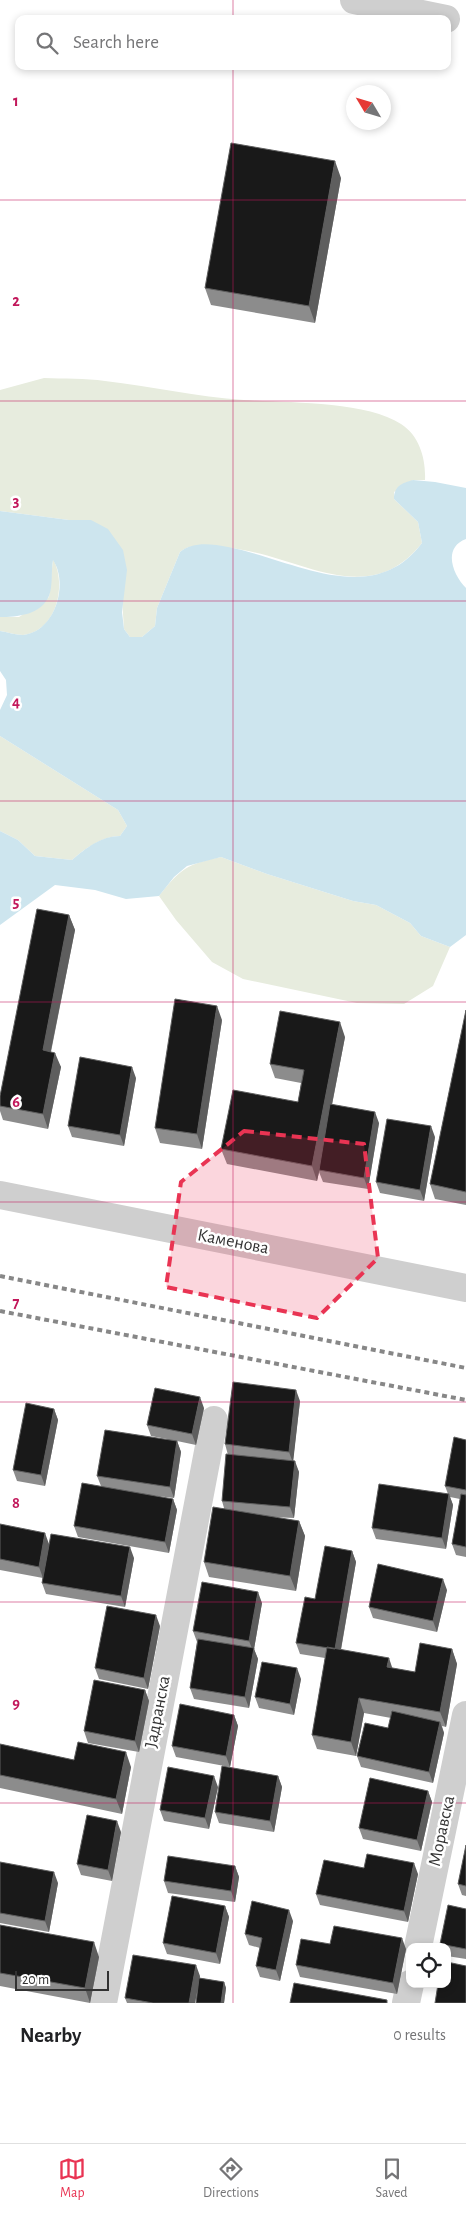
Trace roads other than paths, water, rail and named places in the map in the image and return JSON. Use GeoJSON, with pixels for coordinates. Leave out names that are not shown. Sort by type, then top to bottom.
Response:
{"type":"FeatureCollection","features":[{"type":"Feature","properties":{"kind":"street"},"geometry":{"type":"LineString","coordinates":[[354,0],[427,15]]}},
{"type":"Feature","properties":{"kind":"street"},"geometry":{"type":"LineString","coordinates":[[451,20],[466,23]]}},
{"type":"Feature","properties":{"kind":"street","name":"Каменова"},"geometry":{"type":"LineString","coordinates":[[0,1195],[466,1288]]}},
{"type":"Feature","properties":{"kind":"street","name":"Јадранска"},"geometry":{"type":"LineString","coordinates":[[103,2003],[214,1420]]}},
{"type":"Feature","properties":{"kind":"street","name":"Моравска"},"geometry":{"type":"LineString","coordinates":[[419,1943],[466,1715]]}},
{"type":"Feature","properties":{"kind":"street"},"geometry":{"type":"LineString","coordinates":[[406,2003],[409,1988]]}},
{"type":"Feature","properties":{"kind":"water"},"geometry":{"type":"Polygon","coordinates":[[[413,480],[466,488],[466,539],[454,549],[452,562],[457,576],[466,588],[466,935],[450,947],[421,936],[410,923],[376,905],[353,901],[267,874],[221,857],[187,866],[174,877],[159,896],[126,899],[95,890],[55,885],[0,925],[0,831],[18,840],[35,856],[72,860],[100,840],[120,836],[127,826],[118,810],[0,736],[0,710],[7,695],[6,680],[0,671],[0,631],[23,635],[34,632],[43,625],[51,616],[56,605],[60,581],[58,570],[53,560],[51,588],[45,602],[28,614],[0,617],[0,511],[69,520],[91,520],[108,529],[123,550],[127,570],[122,612],[124,629],[130,637],[142,637],[155,626],[157,608],[180,552],[191,546],[209,544],[228,547],[330,575],[356,577],[380,574],[402,563],[422,543],[418,522],[394,499],[395,491],[399,486],[413,480]]]}},
{"type":"Feature","properties":{"kind":"railway"},"geometry":{"type":"LineString","coordinates":[[0,1276],[466,1368]]}},
{"type":"Feature","properties":{"kind":"railway"},"geometry":{"type":"LineString","coordinates":[[0,1311],[466,1400]]}}]}
